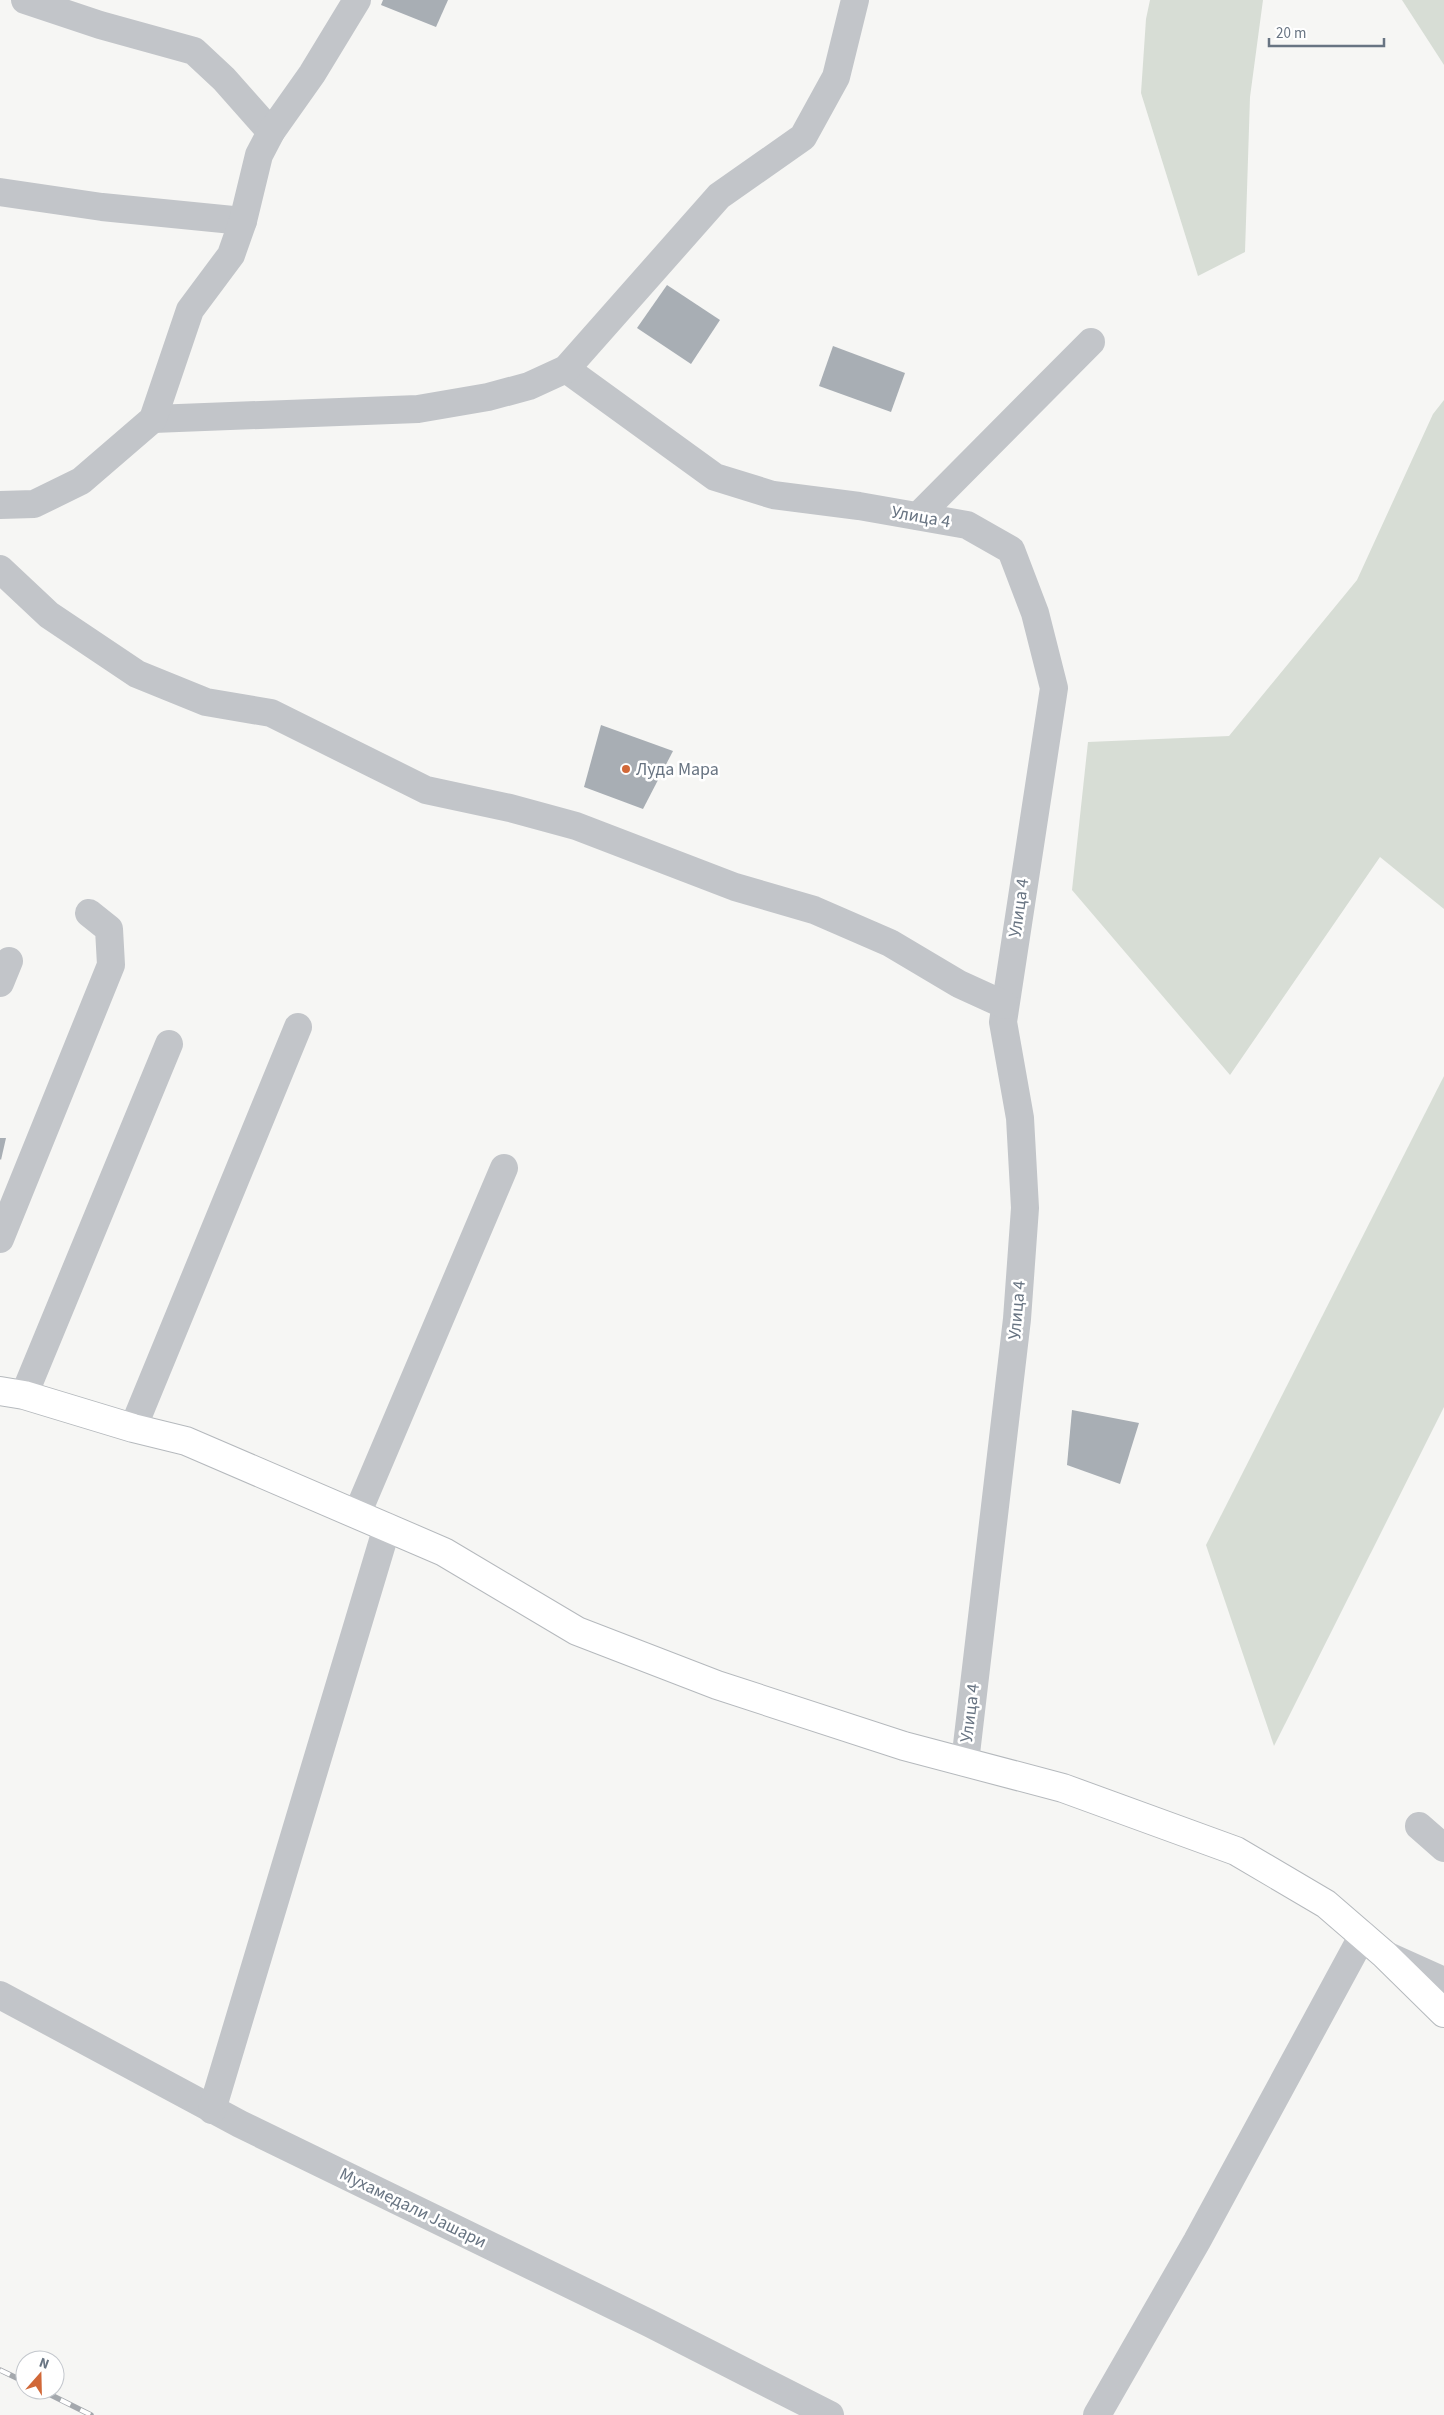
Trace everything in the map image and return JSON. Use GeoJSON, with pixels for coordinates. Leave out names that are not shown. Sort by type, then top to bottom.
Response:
{"type":"FeatureCollection","features":[{"type":"Feature","properties":{"kind":"main road"},"geometry":{"type":"LineString","coordinates":[[12,1393],[133,1428],[186,1440],[444,1552],[577,1631],[717,1685],[904,1746],[1063,1788],[1236,1850],[1326,1904],[1385,1955],[1444,2013]]}},
{"type":"Feature","properties":{"kind":"street"},"geometry":{"type":"LineString","coordinates":[[25,0],[97,13],[194,50],[224,79],[271,132]]}},
{"type":"Feature","properties":{"kind":"street"},"geometry":{"type":"LineString","coordinates":[[0,505],[34,504],[81,481],[153,419],[190,310],[231,255],[243,221],[259,155],[271,132],[312,74],[357,0]]}},
{"type":"Feature","properties":{"kind":"street"},"geometry":{"type":"LineString","coordinates":[[153,419],[418,408],[488,397],[529,386],[566,369],[719,196],[803,137],[836,77],[855,0]]}},
{"type":"Feature","properties":{"kind":"street"},"geometry":{"type":"LineString","coordinates":[[1,191],[102,207],[243,221]]}},
{"type":"Feature","properties":{"kind":"street"},"geometry":{"type":"LineString","coordinates":[[918,516],[1091,342]]}},
{"type":"Feature","properties":{"kind":"street","name":"Улица 4"},"geometry":{"type":"LineString","coordinates":[[566,369],[715,477],[773,495],[918,516],[966,525],[1011,550],[1034,613],[1054,688],[1003,1022],[1020,1118],[1024,1208],[1017,1319],[965,1762]]}},
{"type":"Feature","properties":{"kind":"street"},"geometry":{"type":"LineString","coordinates":[[0,569],[49,615],[137,674],[206,702],[271,713],[426,790],[510,808],[576,826],[735,887],[814,910],[890,944],[959,984],[1005,1005]]}},
{"type":"Feature","properties":{"kind":"street"},"geometry":{"type":"LineString","coordinates":[[0,1239],[111,965],[109,929],[89,913]]}},
{"type":"Feature","properties":{"kind":"street"},"geometry":{"type":"LineString","coordinates":[[133,1428],[298,1027]]}},
{"type":"Feature","properties":{"kind":"street"},"geometry":{"type":"LineString","coordinates":[[12,1393],[170,1044]]}},
{"type":"Feature","properties":{"kind":"street"},"geometry":{"type":"LineString","coordinates":[[357,1514],[504,1168]]}},
{"type":"Feature","properties":{"kind":"street"},"geometry":{"type":"LineString","coordinates":[[212,2110],[387,1527]]}},
{"type":"Feature","properties":{"kind":"street"},"geometry":{"type":"LineString","coordinates":[[1419,1826],[1444,1848]]}},
{"type":"Feature","properties":{"kind":"street"},"geometry":{"type":"LineString","coordinates":[[1097,2415],[1197,2241],[1363,1935]]}},
{"type":"Feature","properties":{"kind":"street"},"geometry":{"type":"LineString","coordinates":[[1385,1955],[1444,1981]]}},
{"type":"Feature","properties":{"kind":"street","name":"Мухамедали Јашари"},"geometry":{"type":"LineString","coordinates":[[0,1995],[212,2110],[631,2314],[830,2415]]}},
{"type":"Feature","properties":{"kind":"shaded area"},"geometry":{"type":"Polygon","coordinates":[[[1150,0],[1263,0],[1250,97],[1245,252],[1198,276],[1141,93],[1146,19],[1150,0]]]}},
{"type":"Feature","properties":{"kind":"shaded area"},"geometry":{"type":"Polygon","coordinates":[[[1402,0],[1444,0],[1444,65],[1402,0]]]}},
{"type":"Feature","properties":{"kind":"shaded area"},"geometry":{"type":"Polygon","coordinates":[[[1444,400],[1444,909],[1380,857],[1230,1075],[1072,890],[1088,742],[1229,736],[1357,580],[1433,414],[1444,400]]]}},
{"type":"Feature","properties":{"kind":"shaded area"},"geometry":{"type":"Polygon","coordinates":[[[1444,1076],[1444,1407],[1274,1746],[1206,1545],[1444,1076]]]}},
{"type":"Feature","properties":{"kind":"building"},"geometry":{"type":"Polygon","coordinates":[[[383,0],[448,0],[436,27],[381,5],[383,0]]]}},
{"type":"Feature","properties":{"kind":"building"},"geometry":{"type":"Polygon","coordinates":[[[667,285],[720,320],[691,364],[637,328],[667,285]]]}},
{"type":"Feature","properties":{"kind":"building"},"geometry":{"type":"Polygon","coordinates":[[[833,346],[905,373],[891,412],[819,386],[833,346]]]}},
{"type":"Feature","properties":{"kind":"building","name":"Луда Мара"},"geometry":{"type":"Polygon","coordinates":[[[601,725],[673,751],[643,809],[584,787],[601,725]]]}},
{"type":"Feature","properties":{"kind":"building"},"geometry":{"type":"Polygon","coordinates":[[[0,1138],[6,1138],[1,1160],[0,1159],[0,1138]]]}},
{"type":"Feature","properties":{"kind":"building"},"geometry":{"type":"Polygon","coordinates":[[[1072,1410],[1139,1423],[1120,1484],[1067,1465],[1072,1410]]]}},
{"type":"Feature","properties":{"kind":"railway"},"geometry":{"type":"LineString","coordinates":[[0,2370],[15,2377]]}},
{"type":"Feature","properties":{"kind":"railway"},"geometry":{"type":"LineString","coordinates":[[61,2400],[91,2415]]}},
{"type":"Feature","properties":{"kind":"place","name":"Луда Мара"},"geometry":{"type":"Point","coordinates":[626,769]}}]}
